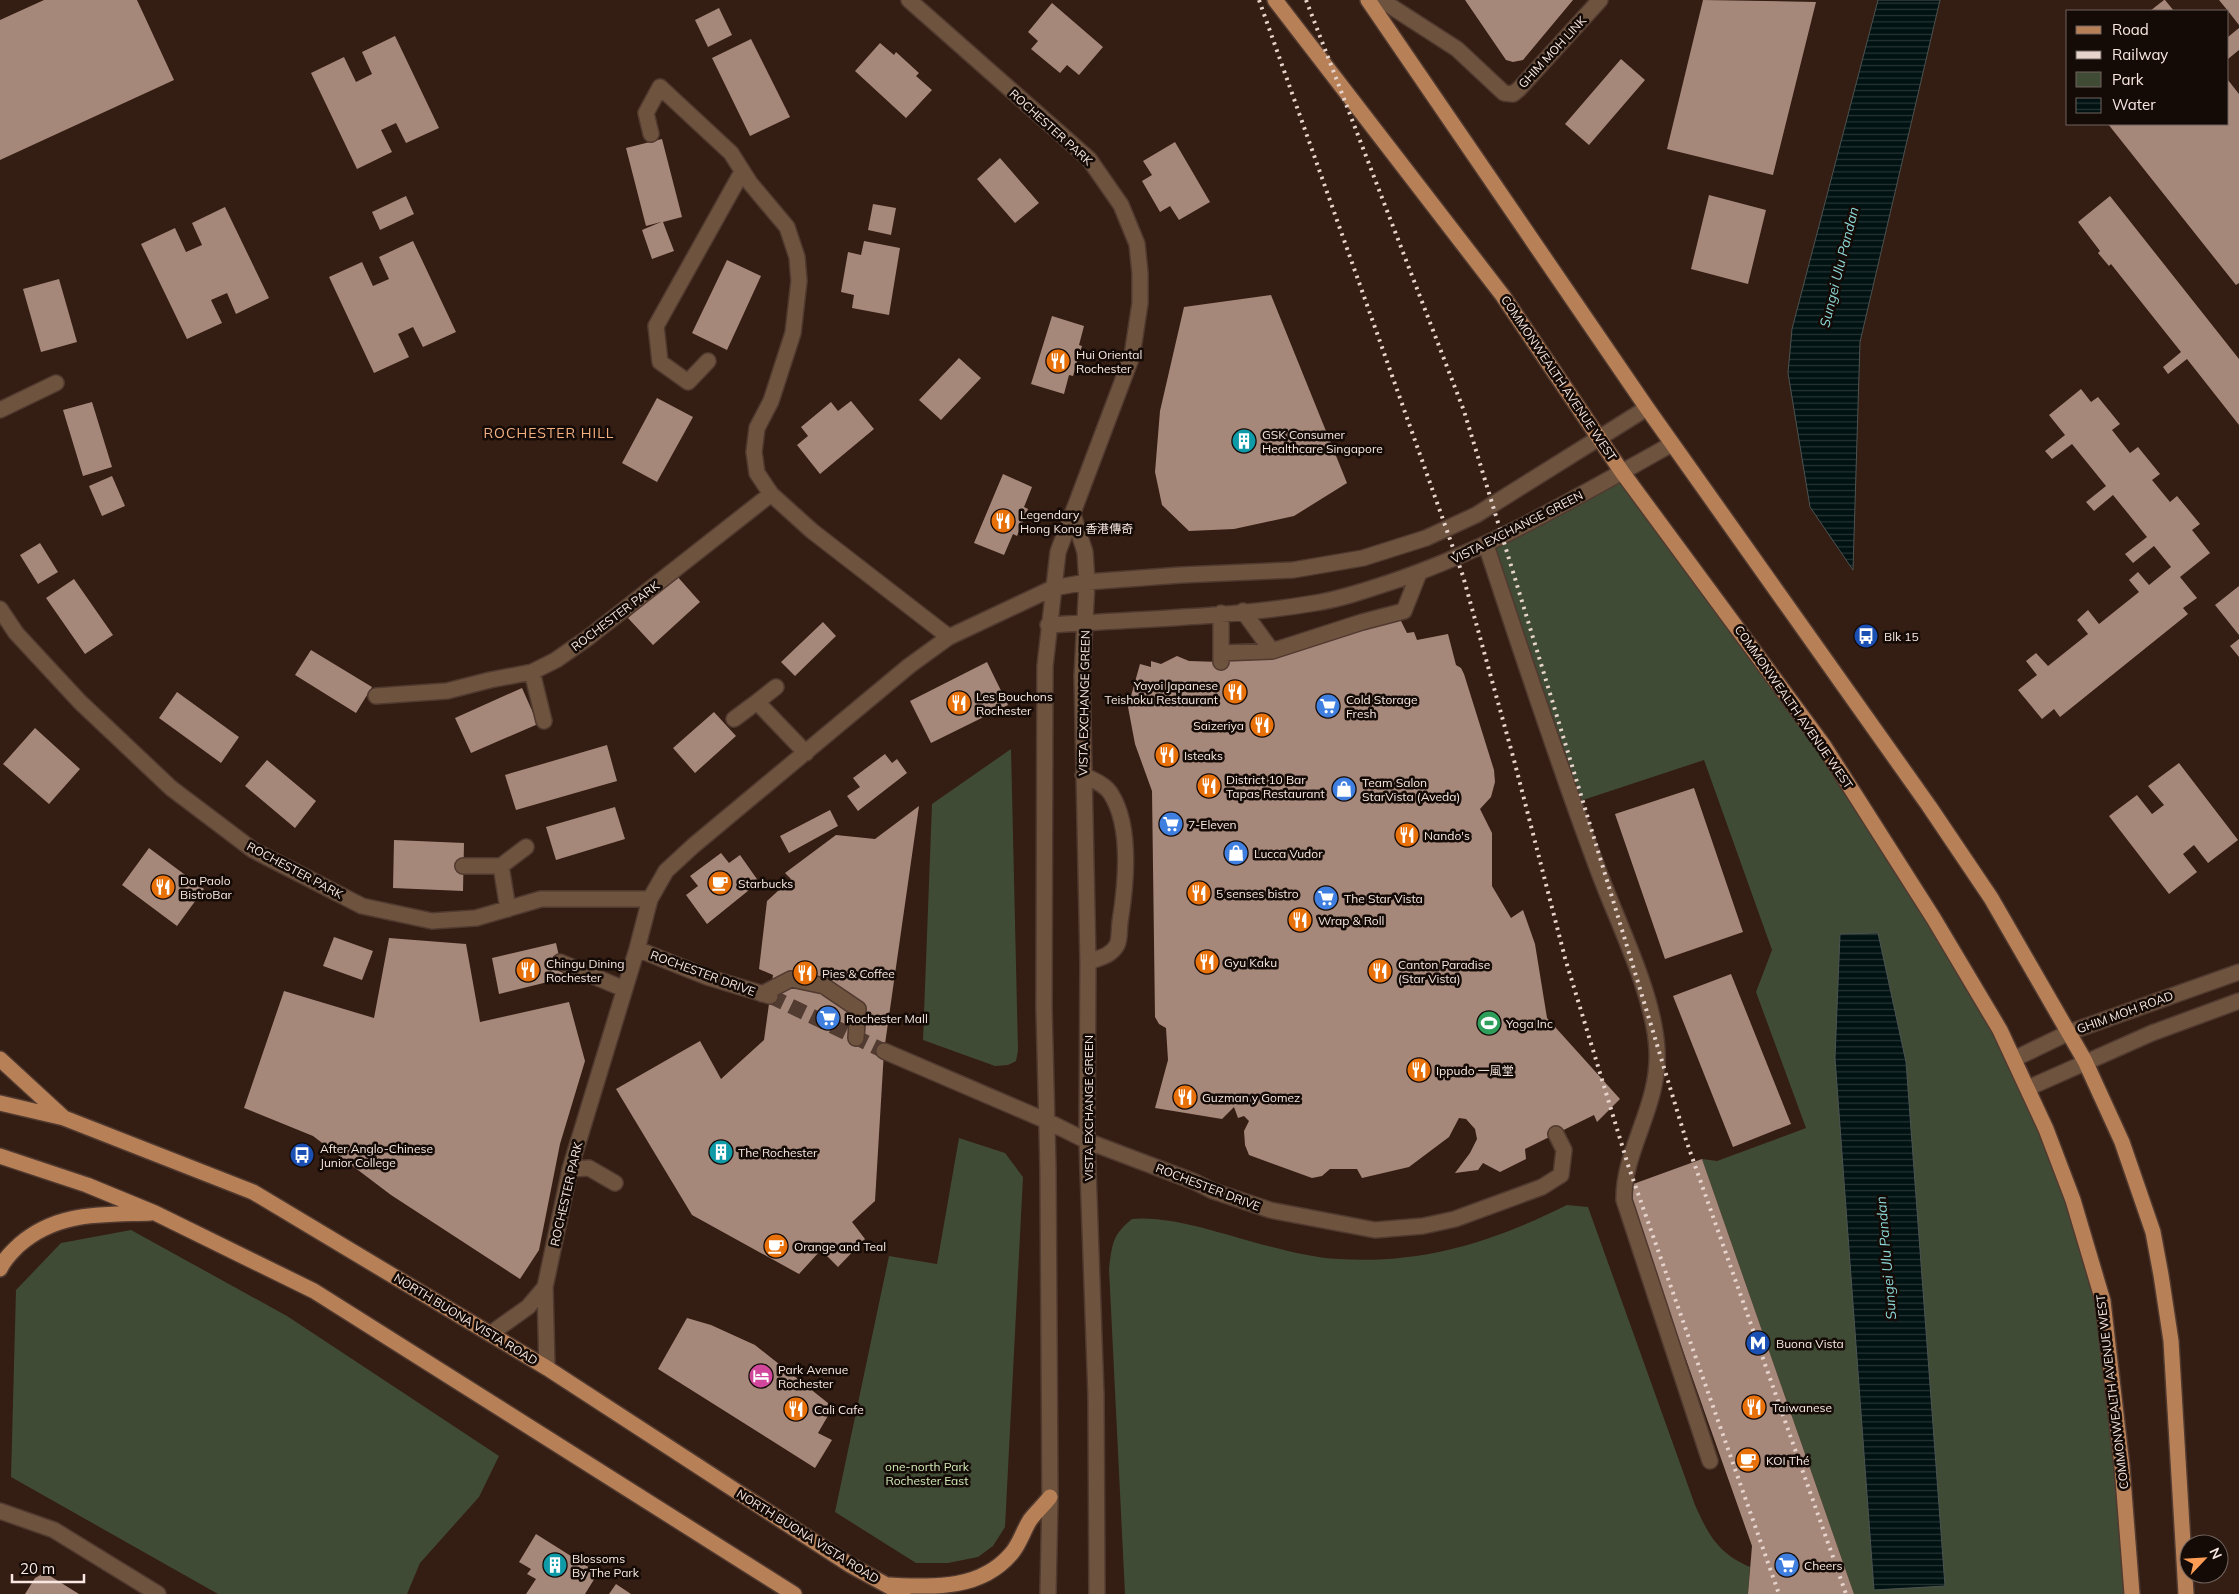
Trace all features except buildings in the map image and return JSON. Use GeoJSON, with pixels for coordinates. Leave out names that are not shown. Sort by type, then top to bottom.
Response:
{"type":"FeatureCollection","features":[{"type":"Feature","properties":{"kind":"main road","name":"COMMONWEALTH AVENUE WEST"},"geometry":{"type":"LineString","coordinates":[[1275,0],[1503,296],[1622,472],[1824,746],[1934,919],[2000,1030],[2028,1088],[2074,1200],[2103,1300],[2122,1466],[2131,1592]]}},
{"type":"Feature","properties":{"kind":"main road"},"geometry":{"type":"LineString","coordinates":[[1368,0],[1672,444],[1929,806],[1991,898],[2085,1061],[2122,1142],[2153,1232],[2171,1341],[2187,1592]]}},
{"type":"Feature","properties":{"kind":"main road"},"geometry":{"type":"LineString","coordinates":[[0,1059],[64,1118]]}},
{"type":"Feature","properties":{"kind":"main road","name":"NORTH BUONA VISTA ROAD"},"geometry":{"type":"LineString","coordinates":[[0,1103],[64,1118],[253,1192],[547,1368],[842,1560],[903,1594]]}},
{"type":"Feature","properties":{"kind":"main road"},"geometry":{"type":"LineString","coordinates":[[0,1156],[87,1185],[155,1213],[314,1291],[794,1594]]}},
{"type":"Feature","properties":{"kind":"main road"},"geometry":{"type":"LineString","coordinates":[[0,1269],[5,1258],[39,1230],[66,1218],[155,1213]]}},
{"type":"Feature","properties":{"kind":"main road"},"geometry":{"type":"LineString","coordinates":[[886,1585],[950,1586],[984,1575],[998,1566],[1012,1553],[1029,1521],[1050,1497]]}},
{"type":"Feature","properties":{"kind":"street","name":"ROCHESTER PARK"},"geometry":{"type":"LineString","coordinates":[[547,1368],[545,1287],[570,1169],[637,949],[650,899],[666,871],[693,846],[909,666],[949,637],[1053,588],[1058,552],[1132,356],[1140,303],[1140,273],[1136,244],[1121,205],[1089,159],[909,0]]}},
{"type":"Feature","properties":{"kind":"street","name":"GHIM MOH LINK"},"geometry":{"type":"LineString","coordinates":[[1382,0],[1457,49],[1498,89],[1509,94],[1513,94],[1519,89],[1600,0]]}},
{"type":"Feature","properties":{"kind":"street"},"geometry":{"type":"LineString","coordinates":[[651,134],[646,113],[660,87],[730,153],[742,172],[787,227],[797,256],[799,273],[798,306],[788,352],[771,401],[757,428],[754,452],[757,473],[771,494],[812,530],[949,637]]}},
{"type":"Feature","properties":{"kind":"street"},"geometry":{"type":"LineString","coordinates":[[708,361],[688,382],[660,362],[656,326],[742,172]]}},
{"type":"Feature","properties":{"kind":"street"},"geometry":{"type":"LineString","coordinates":[[0,410],[56,383]]}},
{"type":"Feature","properties":{"kind":"street"},"geometry":{"type":"LineString","coordinates":[[1048,1594],[1050,1497],[1043,758],[1044,676],[1053,588],[1087,582],[1181,574],[1292,570],[1363,558],[1426,538],[1476,515],[1647,408]]}},
{"type":"Feature","properties":{"kind":"street","name":"VISTA EXCHANGE GREEN"},"geometry":{"type":"LineString","coordinates":[[1048,625],[1243,611],[1316,603],[1364,591],[1419,573],[1486,545],[1672,444]]}},
{"type":"Feature","properties":{"kind":"street","name":"ROCHESTER PARK"},"geometry":{"type":"LineString","coordinates":[[376,696],[447,691],[532,672],[556,660],[589,637],[771,494]]}},
{"type":"Feature","properties":{"kind":"street"},"geometry":{"type":"LineString","coordinates":[[1073,515],[1085,552],[1087,582]]}},
{"type":"Feature","properties":{"kind":"street"},"geometry":{"type":"LineString","coordinates":[[1486,545],[1597,866],[1650,1007],[1657,1051],[1654,1093],[1627,1171],[1624,1185],[1624,1200],[1710,1461]]}},
{"type":"Feature","properties":{"kind":"street"},"geometry":{"type":"LineString","coordinates":[[1221,613],[1221,657],[1272,650],[1404,611],[1419,573]]}},
{"type":"Feature","properties":{"kind":"street","name":"VISTA EXCHANGE GREEN"},"geometry":{"type":"LineString","coordinates":[[1087,582],[1082,676],[1088,962],[1086,1141],[1096,1396],[1098,1594]]}},
{"type":"Feature","properties":{"kind":"street","name":"ROCHESTER PARK"},"geometry":{"type":"LineString","coordinates":[[0,609],[16,633],[80,702],[171,788],[253,850],[362,906],[432,921],[476,918],[541,899],[650,899]]}},
{"type":"Feature","properties":{"kind":"street"},"geometry":{"type":"LineString","coordinates":[[1243,611],[1272,650]]}},
{"type":"Feature","properties":{"kind":"street"},"geometry":{"type":"LineString","coordinates":[[532,672],[544,721]]}},
{"type":"Feature","properties":{"kind":"street"},"geometry":{"type":"LineString","coordinates":[[734,719],[776,687]]}},
{"type":"Feature","properties":{"kind":"street"},"geometry":{"type":"LineString","coordinates":[[758,702],[806,753]]}},
{"type":"Feature","properties":{"kind":"street"},"geometry":{"type":"LineString","coordinates":[[1083,775],[1102,785],[1111,795],[1123,826],[1125,856],[1125,892],[1117,945],[1108,956],[1088,962]]}},
{"type":"Feature","properties":{"kind":"street"},"geometry":{"type":"LineString","coordinates":[[463,866],[501,866],[526,848]]}},
{"type":"Feature","properties":{"kind":"street"},"geometry":{"type":"LineString","coordinates":[[501,866],[508,909]]}},
{"type":"Feature","properties":{"kind":"street","name":"ROCHESTER DRIVE"},"geometry":{"type":"LineString","coordinates":[[637,949],[708,977],[766,995],[792,979],[824,986],[858,1009],[856,1038]]}},
{"type":"Feature","properties":{"kind":"street"},"geometry":{"type":"LineString","coordinates":[[560,962],[624,989]]}},
{"type":"Feature","properties":{"kind":"street","name":"GHIM MOH ROAD"},"geometry":{"type":"LineString","coordinates":[[2014,1059],[2070,1032],[2239,972]]}},
{"type":"Feature","properties":{"kind":"street"},"geometry":{"type":"LineString","coordinates":[[2028,1088],[2085,1061],[2170,1025],[2239,1001]]}},
{"type":"Feature","properties":{"kind":"street","name":"ROCHESTER DRIVE"},"geometry":{"type":"LineString","coordinates":[[884,1051],[1047,1121],[1086,1141],[1214,1191],[1270,1210],[1376,1230],[1423,1226],[1455,1219],[1542,1186],[1561,1175],[1564,1150],[1556,1134]]}},
{"type":"Feature","properties":{"kind":"street"},"geometry":{"type":"LineString","coordinates":[[570,1169],[588,1168],[615,1183]]}},
{"type":"Feature","properties":{"kind":"street","name":"ROCHESTER PARK"},"geometry":{"type":"LineString","coordinates":[[490,1334],[528,1307],[545,1287]]}},
{"type":"Feature","properties":{"kind":"street"},"geometry":{"type":"LineString","coordinates":[[0,1511],[54,1530],[158,1594]]}},
{"type":"Feature","properties":{"kind":"green space"},"geometry":{"type":"Polygon","coordinates":[[[1622,472],[1824,746],[2028,1088],[2103,1301],[2129,1594],[1854,1594],[1702,1159],[1717,1161],[1806,1128],[1756,992],[1772,950],[1704,760],[1574,803],[1486,545],[1622,472]]]}},
{"type":"Feature","properties":{"kind":"green space"},"geometry":{"type":"Polygon","coordinates":[[[1011,749],[1018,1051],[1016,1061],[1008,1065],[995,1066],[923,1040],[932,804],[1011,749]]]}},
{"type":"Feature","properties":{"kind":"green space","name":"one-north Park Rochester East"},"geometry":{"type":"Polygon","coordinates":[[[959,1138],[1005,1153],[1023,1177],[1005,1527],[993,1546],[978,1557],[948,1563],[916,1563],[835,1512],[889,1256],[937,1264],[959,1138]]]}},
{"type":"Feature","properties":{"kind":"green space"},"geometry":{"type":"Polygon","coordinates":[[[1567,1205],[1588,1207],[1695,1505],[1710,1535],[1722,1549],[1739,1562],[1750,1567],[1748,1594],[1125,1594],[1109,1269],[1114,1241],[1125,1225],[1132,1219],[1163,1220],[1311,1256],[1370,1260],[1429,1254],[1457,1248],[1512,1230],[1567,1205]]]}},
{"type":"Feature","properties":{"kind":"green space"},"geometry":{"type":"Polygon","coordinates":[[[131,1230],[287,1316],[499,1456],[479,1497],[420,1563],[407,1594],[218,1594],[11,1477],[16,1290],[61,1243],[131,1230]]]}},
{"type":"Feature","properties":{"kind":"water","name":"Sungei Ulu Pandan"},"geometry":{"type":"Polygon","coordinates":[[[1878,0],[1940,0],[1860,342],[1853,570],[1810,507],[1788,373],[1792,329],[1878,0]]]}},
{"type":"Feature","properties":{"kind":"water","name":"Sungei Ulu Pandan"},"geometry":{"type":"Polygon","coordinates":[[[1878,933],[1906,1062],[1945,1586],[1874,1590],[1835,1058],[1840,934],[1878,933]]]}},
{"type":"Feature","properties":{"kind":"tunnel"},"geometry":{"type":"LineString","coordinates":[[770,996],[884,1051]]}},
{"type":"Feature","properties":{"kind":"railway"},"geometry":{"type":"LineString","coordinates":[[1259,0],[1463,576],[1514,760],[1565,958],[1628,1165],[1779,1594]]}},
{"type":"Feature","properties":{"kind":"railway"},"geometry":{"type":"LineString","coordinates":[[1306,0],[1464,411],[1686,1140],[1846,1594]]}},
{"type":"Feature","properties":{"kind":"place","name":"Hui Oriental Rochester"},"geometry":{"type":"Point","coordinates":[1058,361]}},
{"type":"Feature","properties":{"kind":"place","name":"GSK Consumer Healthcare Singapore"},"geometry":{"type":"Point","coordinates":[1244,441]}},
{"type":"Feature","properties":{"kind":"place","name":"Legendary Hong Kong 香港傳奇"},"geometry":{"type":"Point","coordinates":[1003,521]}},
{"type":"Feature","properties":{"kind":"place","name":"Blk 15"},"geometry":{"type":"Point","coordinates":[1866,636]}},
{"type":"Feature","properties":{"kind":"place","name":"Yayoi Japanese Teishoku Restaurant"},"geometry":{"type":"Point","coordinates":[1235,692]}},
{"type":"Feature","properties":{"kind":"place","name":"Les Bouchons Rochester"},"geometry":{"type":"Point","coordinates":[959,703]}},
{"type":"Feature","properties":{"kind":"place","name":"Cold Storage Fresh"},"geometry":{"type":"Point","coordinates":[1328,706]}},
{"type":"Feature","properties":{"kind":"place","name":"Saizeriya"},"geometry":{"type":"Point","coordinates":[1262,725]}},
{"type":"Feature","properties":{"kind":"place","name":"Isteaks"},"geometry":{"type":"Point","coordinates":[1167,755]}},
{"type":"Feature","properties":{"kind":"place","name":"District 10 Bar Tapas Restaurant"},"geometry":{"type":"Point","coordinates":[1209,786]}},
{"type":"Feature","properties":{"kind":"place","name":"Team Salon StarVista (Aveda)"},"geometry":{"type":"Point","coordinates":[1344,789]}},
{"type":"Feature","properties":{"kind":"place","name":"7-Eleven"},"geometry":{"type":"Point","coordinates":[1171,824]}},
{"type":"Feature","properties":{"kind":"place","name":"Nando's"},"geometry":{"type":"Point","coordinates":[1407,835]}},
{"type":"Feature","properties":{"kind":"place","name":"Lucca Vudor"},"geometry":{"type":"Point","coordinates":[1236,853]}},
{"type":"Feature","properties":{"kind":"place","name":"Starbucks"},"geometry":{"type":"Point","coordinates":[720,883]}},
{"type":"Feature","properties":{"kind":"place","name":"Da Paolo BistroBar"},"geometry":{"type":"Point","coordinates":[163,887]}},
{"type":"Feature","properties":{"kind":"place","name":"5 senses bistro"},"geometry":{"type":"Point","coordinates":[1199,893]}},
{"type":"Feature","properties":{"kind":"place","name":"The Star Vista"},"geometry":{"type":"Point","coordinates":[1326,898]}},
{"type":"Feature","properties":{"kind":"place","name":"Wrap & Roll"},"geometry":{"type":"Point","coordinates":[1300,920]}},
{"type":"Feature","properties":{"kind":"place","name":"Gyu Kaku"},"geometry":{"type":"Point","coordinates":[1207,962]}},
{"type":"Feature","properties":{"kind":"place","name":"Chingu Dining Rochester"},"geometry":{"type":"Point","coordinates":[528,970]}},
{"type":"Feature","properties":{"kind":"place","name":"Canton Paradise (Star Vista)"},"geometry":{"type":"Point","coordinates":[1380,971]}},
{"type":"Feature","properties":{"kind":"place","name":"Pies & Coffee"},"geometry":{"type":"Point","coordinates":[805,973]}},
{"type":"Feature","properties":{"kind":"place","name":"Rochester Mall"},"geometry":{"type":"Point","coordinates":[828,1018]}},
{"type":"Feature","properties":{"kind":"place","name":"Yoga Inc"},"geometry":{"type":"Point","coordinates":[1489,1023]}},
{"type":"Feature","properties":{"kind":"place","name":"Ippudo 一風堂"},"geometry":{"type":"Point","coordinates":[1419,1070]}},
{"type":"Feature","properties":{"kind":"place","name":"Guzman y Gomez"},"geometry":{"type":"Point","coordinates":[1185,1097]}},
{"type":"Feature","properties":{"kind":"place","name":"The Rochester"},"geometry":{"type":"Point","coordinates":[721,1152]}},
{"type":"Feature","properties":{"kind":"place","name":"After Anglo-Chinese Junior College"},"geometry":{"type":"Point","coordinates":[302,1155]}},
{"type":"Feature","properties":{"kind":"place","name":"Orange and Teal"},"geometry":{"type":"Point","coordinates":[776,1246]}},
{"type":"Feature","properties":{"kind":"place","name":"Buona Vista"},"geometry":{"type":"Point","coordinates":[1758,1343]}},
{"type":"Feature","properties":{"kind":"place","name":"Park Avenue Rochester"},"geometry":{"type":"Point","coordinates":[761,1376]}},
{"type":"Feature","properties":{"kind":"place","name":"Taiwanese"},"geometry":{"type":"Point","coordinates":[1754,1407]}},
{"type":"Feature","properties":{"kind":"place","name":"Cali Cafe"},"geometry":{"type":"Point","coordinates":[796,1409]}},
{"type":"Feature","properties":{"kind":"place","name":"KOI Thé"},"geometry":{"type":"Point","coordinates":[1748,1460]}},
{"type":"Feature","properties":{"kind":"place","name":"Blossoms By The Park"},"geometry":{"type":"Point","coordinates":[555,1565]}},
{"type":"Feature","properties":{"kind":"place","name":"Cheers"},"geometry":{"type":"Point","coordinates":[1787,1565]}},
{"type":"Feature","properties":{"kind":"district","name":"ROCHESTER HILL"},"geometry":{"type":"Point","coordinates":[549,433]}}]}
